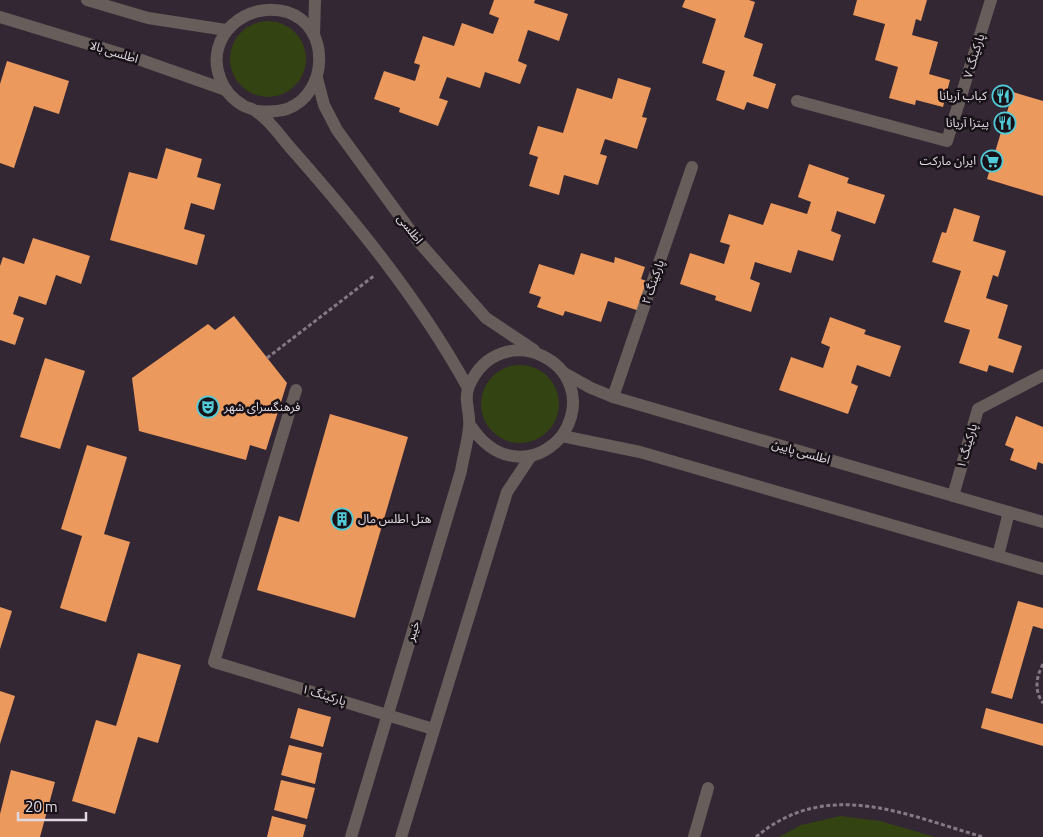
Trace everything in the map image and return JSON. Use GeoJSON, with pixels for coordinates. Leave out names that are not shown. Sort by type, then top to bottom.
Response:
{"type":"FeatureCollection","features":[{"type":"Feature","properties":{"kind":"street"},"geometry":{"type":"LineString","coordinates":[[87,0],[148,18],[226,30]]}},
{"type":"Feature","properties":{"kind":"street"},"geometry":{"type":"LineString","coordinates":[[254,10],[262,0]]}},
{"type":"Feature","properties":{"kind":"street"},"geometry":{"type":"LineString","coordinates":[[257,111],[272,112],[287,109],[300,102],[310,91],[317,78],[320,56],[314,35],[315,0]]}},
{"type":"Feature","properties":{"kind":"street","name":"پارکینگ ۷"},"geometry":{"type":"LineString","coordinates":[[797,101],[948,140],[991,0]]}},
{"type":"Feature","properties":{"kind":"street"},"geometry":{"type":"LineString","coordinates":[[314,35],[303,22],[288,12],[271,8],[254,10],[244,15],[226,30],[219,45],[216,60],[219,76],[226,90],[235,100],[257,111],[332,195],[431,324],[468,388]]}},
{"type":"Feature","properties":{"kind":"street","name":"اطلسی بالا"},"geometry":{"type":"LineString","coordinates":[[0,17],[141,60],[226,90]]}},
{"type":"Feature","properties":{"kind":"street","name":"اطلسی"},"geometry":{"type":"LineString","coordinates":[[317,78],[324,105],[337,130],[418,241],[486,318],[538,353]]}},
{"type":"Feature","properties":{"kind":"street","name":"پارکینگ ۲"},"geometry":{"type":"LineString","coordinates":[[614,397],[692,167]]}},
{"type":"Feature","properties":{"kind":"street"},"geometry":{"type":"LineString","coordinates":[[520,350],[538,353],[552,361],[564,372],[571,388],[573,404],[570,421],[562,436],[548,449],[531,456],[513,457],[495,452],[480,440],[470,425],[466,406],[468,388],[476,372],[488,360],[503,352],[520,350]]}},
{"type":"Feature","properties":{"kind":"street","name":"اطلسی پایین"},"geometry":{"type":"LineString","coordinates":[[564,372],[591,388],[614,397],[1043,522]]}},
{"type":"Feature","properties":{"kind":"street","name":"پارکینگ ۱"},"geometry":{"type":"LineString","coordinates":[[953,496],[978,409],[1043,375]]}},
{"type":"Feature","properties":{"kind":"street","name":"پارکینگ ۱"},"geometry":{"type":"LineString","coordinates":[[296,390],[214,662],[433,729]]}},
{"type":"Feature","properties":{"kind":"street","name":"خیبر"},"geometry":{"type":"LineString","coordinates":[[351,837],[386,715],[461,472],[470,425]]}},
{"type":"Feature","properties":{"kind":"street"},"geometry":{"type":"LineString","coordinates":[[562,436],[640,452],[1043,569]]}},
{"type":"Feature","properties":{"kind":"street"},"geometry":{"type":"LineString","coordinates":[[401,837],[507,492],[531,456]]}},
{"type":"Feature","properties":{"kind":"street"},"geometry":{"type":"LineString","coordinates":[[998,556],[1010,512]]}},
{"type":"Feature","properties":{"kind":"street"},"geometry":{"type":"LineString","coordinates":[[694,837],[708,788]]}},
{"type":"Feature","properties":{"kind":"path"},"geometry":{"type":"LineString","coordinates":[[267,358],[388,266]]}},
{"type":"Feature","properties":{"kind":"path"},"geometry":{"type":"LineString","coordinates":[[1043,664],[1037,674],[1036,688],[1043,704]]}},
{"type":"Feature","properties":{"kind":"path"},"geometry":{"type":"LineString","coordinates":[[756,837],[776,822],[796,812],[840,803],[884,808],[983,837]]}},
{"type":"Feature","properties":{"kind":"green space"},"geometry":{"type":"Polygon","coordinates":[[[268,21],[282,24],[295,32],[303,45],[306,59],[303,73],[295,86],[282,94],[268,97],[254,94],[241,86],[233,73],[230,59],[233,45],[241,32],[254,24],[268,21]]]}},
{"type":"Feature","properties":{"kind":"green space"},"geometry":{"type":"Polygon","coordinates":[[[512,365],[528,365],[542,371],[553,382],[559,396],[559,412],[553,426],[542,437],[528,443],[512,443],[498,437],[487,426],[481,412],[481,396],[487,382],[498,371],[512,365]]]}},
{"type":"Feature","properties":{"kind":"green space"},"geometry":{"type":"Polygon","coordinates":[[[840,816],[880,821],[935,837],[779,837],[801,825],[840,816]]]}},
{"type":"Feature","properties":{"kind":"building"},"geometry":{"type":"Polygon","coordinates":[[[494,0],[535,0],[534,3],[568,14],[559,41],[528,30],[518,61],[527,65],[520,84],[485,72],[480,88],[447,77],[439,98],[448,101],[438,126],[399,112],[400,108],[374,99],[384,71],[415,81],[420,65],[414,63],[423,36],[454,46],[462,23],[493,34],[499,18],[489,14],[494,0]]]}},
{"type":"Feature","properties":{"kind":"building"},"geometry":{"type":"Polygon","coordinates":[[[685,0],[749,0],[755,2],[744,37],[763,44],[753,76],[776,84],[768,109],[747,102],[744,110],[716,100],[725,71],[702,63],[716,19],[682,7],[685,0]]]}},
{"type":"Feature","properties":{"kind":"building"},"geometry":{"type":"Polygon","coordinates":[[[857,0],[927,0],[921,21],[916,19],[912,35],[938,42],[929,74],[950,80],[943,107],[916,100],[915,105],[889,98],[898,67],[875,60],[885,24],[853,15],[857,0]]]}},
{"type":"Feature","properties":{"kind":"building"},"geometry":{"type":"Polygon","coordinates":[[[7,61],[69,81],[59,114],[34,106],[14,168],[0,163],[0,84],[7,61]]]}},
{"type":"Feature","properties":{"kind":"building"},"geometry":{"type":"Polygon","coordinates":[[[618,78],[651,88],[642,117],[647,118],[637,149],[605,139],[600,154],[607,156],[598,185],[564,175],[559,195],[529,186],[538,157],[529,154],[538,126],[563,133],[577,88],[612,99],[618,78]]]}},
{"type":"Feature","properties":{"kind":"building"},"geometry":{"type":"Polygon","coordinates":[[[1013,92],[1043,101],[1043,196],[987,179],[1013,92]]]}},
{"type":"Feature","properties":{"kind":"building"},"geometry":{"type":"Polygon","coordinates":[[[166,148],[202,159],[197,177],[221,184],[214,210],[191,203],[184,229],[205,235],[197,265],[110,240],[129,172],[157,179],[166,148]]]}},
{"type":"Feature","properties":{"kind":"building"},"geometry":{"type":"Polygon","coordinates":[[[809,164],[849,178],[847,183],[885,195],[875,224],[837,211],[831,231],[841,235],[833,261],[798,250],[791,273],[755,262],[750,279],[760,283],[751,312],[715,300],[716,296],[680,284],[690,253],[724,264],[730,245],[720,242],[729,214],[763,225],[771,203],[807,214],[811,202],[798,197],[809,164]]]}},
{"type":"Feature","properties":{"kind":"building"},"geometry":{"type":"Polygon","coordinates":[[[954,208],[980,216],[973,241],[1006,251],[998,277],[993,275],[986,298],[1008,305],[998,338],[1022,346],[1013,373],[989,365],[987,372],[959,363],[970,330],[944,322],[961,271],[932,262],[942,232],[946,233],[954,208]]]}},
{"type":"Feature","properties":{"kind":"building"},"geometry":{"type":"Polygon","coordinates":[[[33,238],[90,256],[81,284],[56,275],[46,305],[19,296],[13,314],[24,318],[15,345],[0,340],[0,266],[3,257],[24,264],[33,238]]]}},
{"type":"Feature","properties":{"kind":"building"},"geometry":{"type":"Polygon","coordinates":[[[581,253],[614,263],[615,257],[645,267],[641,279],[649,282],[643,312],[608,301],[601,322],[565,311],[563,316],[537,307],[541,297],[529,293],[539,264],[574,275],[581,253]]]}},
{"type":"Feature","properties":{"kind":"building","name":"فرهنگسرای شهر"},"geometry":{"type":"Polygon","coordinates":[[[234,316],[287,383],[266,450],[250,445],[246,460],[139,431],[132,378],[208,324],[215,330],[234,316]]]}},
{"type":"Feature","properties":{"kind":"building"},"geometry":{"type":"Polygon","coordinates":[[[830,317],[866,330],[864,334],[901,346],[890,377],[857,365],[851,383],[858,386],[848,414],[779,390],[791,357],[823,368],[830,347],[821,343],[830,317]]]}},
{"type":"Feature","properties":{"kind":"building"},"geometry":{"type":"Polygon","coordinates":[[[45,358],[85,371],[60,449],[20,437],[45,358]]]}},
{"type":"Feature","properties":{"kind":"building","name":"هتل اطلس مال"},"geometry":{"type":"Polygon","coordinates":[[[330,414],[408,437],[355,618],[257,590],[279,516],[299,522],[330,414]]]}},
{"type":"Feature","properties":{"kind":"building"},"geometry":{"type":"Polygon","coordinates":[[[1016,416],[1043,427],[1043,464],[1038,462],[1036,470],[1010,460],[1014,449],[1005,445],[1016,416]]]}},
{"type":"Feature","properties":{"kind":"building"},"geometry":{"type":"Polygon","coordinates":[[[87,445],[127,457],[104,534],[130,542],[106,622],[60,608],[82,536],[61,529],[87,445]]]}},
{"type":"Feature","properties":{"kind":"building"},"geometry":{"type":"Polygon","coordinates":[[[1018,601],[1043,608],[1043,629],[1033,626],[1012,699],[991,693],[1018,601]]]}},
{"type":"Feature","properties":{"kind":"building"},"geometry":{"type":"Polygon","coordinates":[[[0,607],[12,611],[0,649],[0,607]]]}},
{"type":"Feature","properties":{"kind":"building"},"geometry":{"type":"Polygon","coordinates":[[[138,653],[181,665],[158,743],[138,737],[115,814],[72,801],[96,720],[116,726],[138,653]]]}},
{"type":"Feature","properties":{"kind":"building"},"geometry":{"type":"Polygon","coordinates":[[[0,691],[15,696],[0,744],[0,691]]]}},
{"type":"Feature","properties":{"kind":"building"},"geometry":{"type":"Polygon","coordinates":[[[298,708],[331,717],[323,747],[290,738],[298,708]]]}},
{"type":"Feature","properties":{"kind":"building"},"geometry":{"type":"Polygon","coordinates":[[[986,708],[1043,724],[1043,746],[981,728],[986,708]]]}},
{"type":"Feature","properties":{"kind":"building"},"geometry":{"type":"Polygon","coordinates":[[[289,745],[322,753],[315,784],[281,775],[289,745]]]}},
{"type":"Feature","properties":{"kind":"building"},"geometry":{"type":"Polygon","coordinates":[[[11,770],[55,782],[40,837],[0,837],[0,814],[11,770]]]}},
{"type":"Feature","properties":{"kind":"building"},"geometry":{"type":"Polygon","coordinates":[[[281,780],[315,788],[307,819],[274,810],[281,780]]]}},
{"type":"Feature","properties":{"kind":"building"},"geometry":{"type":"Polygon","coordinates":[[[272,816],[306,825],[303,837],[267,837],[272,816]]]}},
{"type":"Feature","properties":{"kind":"place","name":"کباب آریانا"},"geometry":{"type":"Point","coordinates":[1003,96]}},
{"type":"Feature","properties":{"kind":"place","name":"پیتزا آریانا"},"geometry":{"type":"Point","coordinates":[1005,123]}},
{"type":"Feature","properties":{"kind":"place","name":"ایران مارکت"},"geometry":{"type":"Point","coordinates":[992,161]}},
{"type":"Feature","properties":{"kind":"place","name":"فرهنگسرای شهر"},"geometry":{"type":"Point","coordinates":[208,407]}},
{"type":"Feature","properties":{"kind":"place","name":"هتل اطلس مال"},"geometry":{"type":"Point","coordinates":[342,519]}}]}
